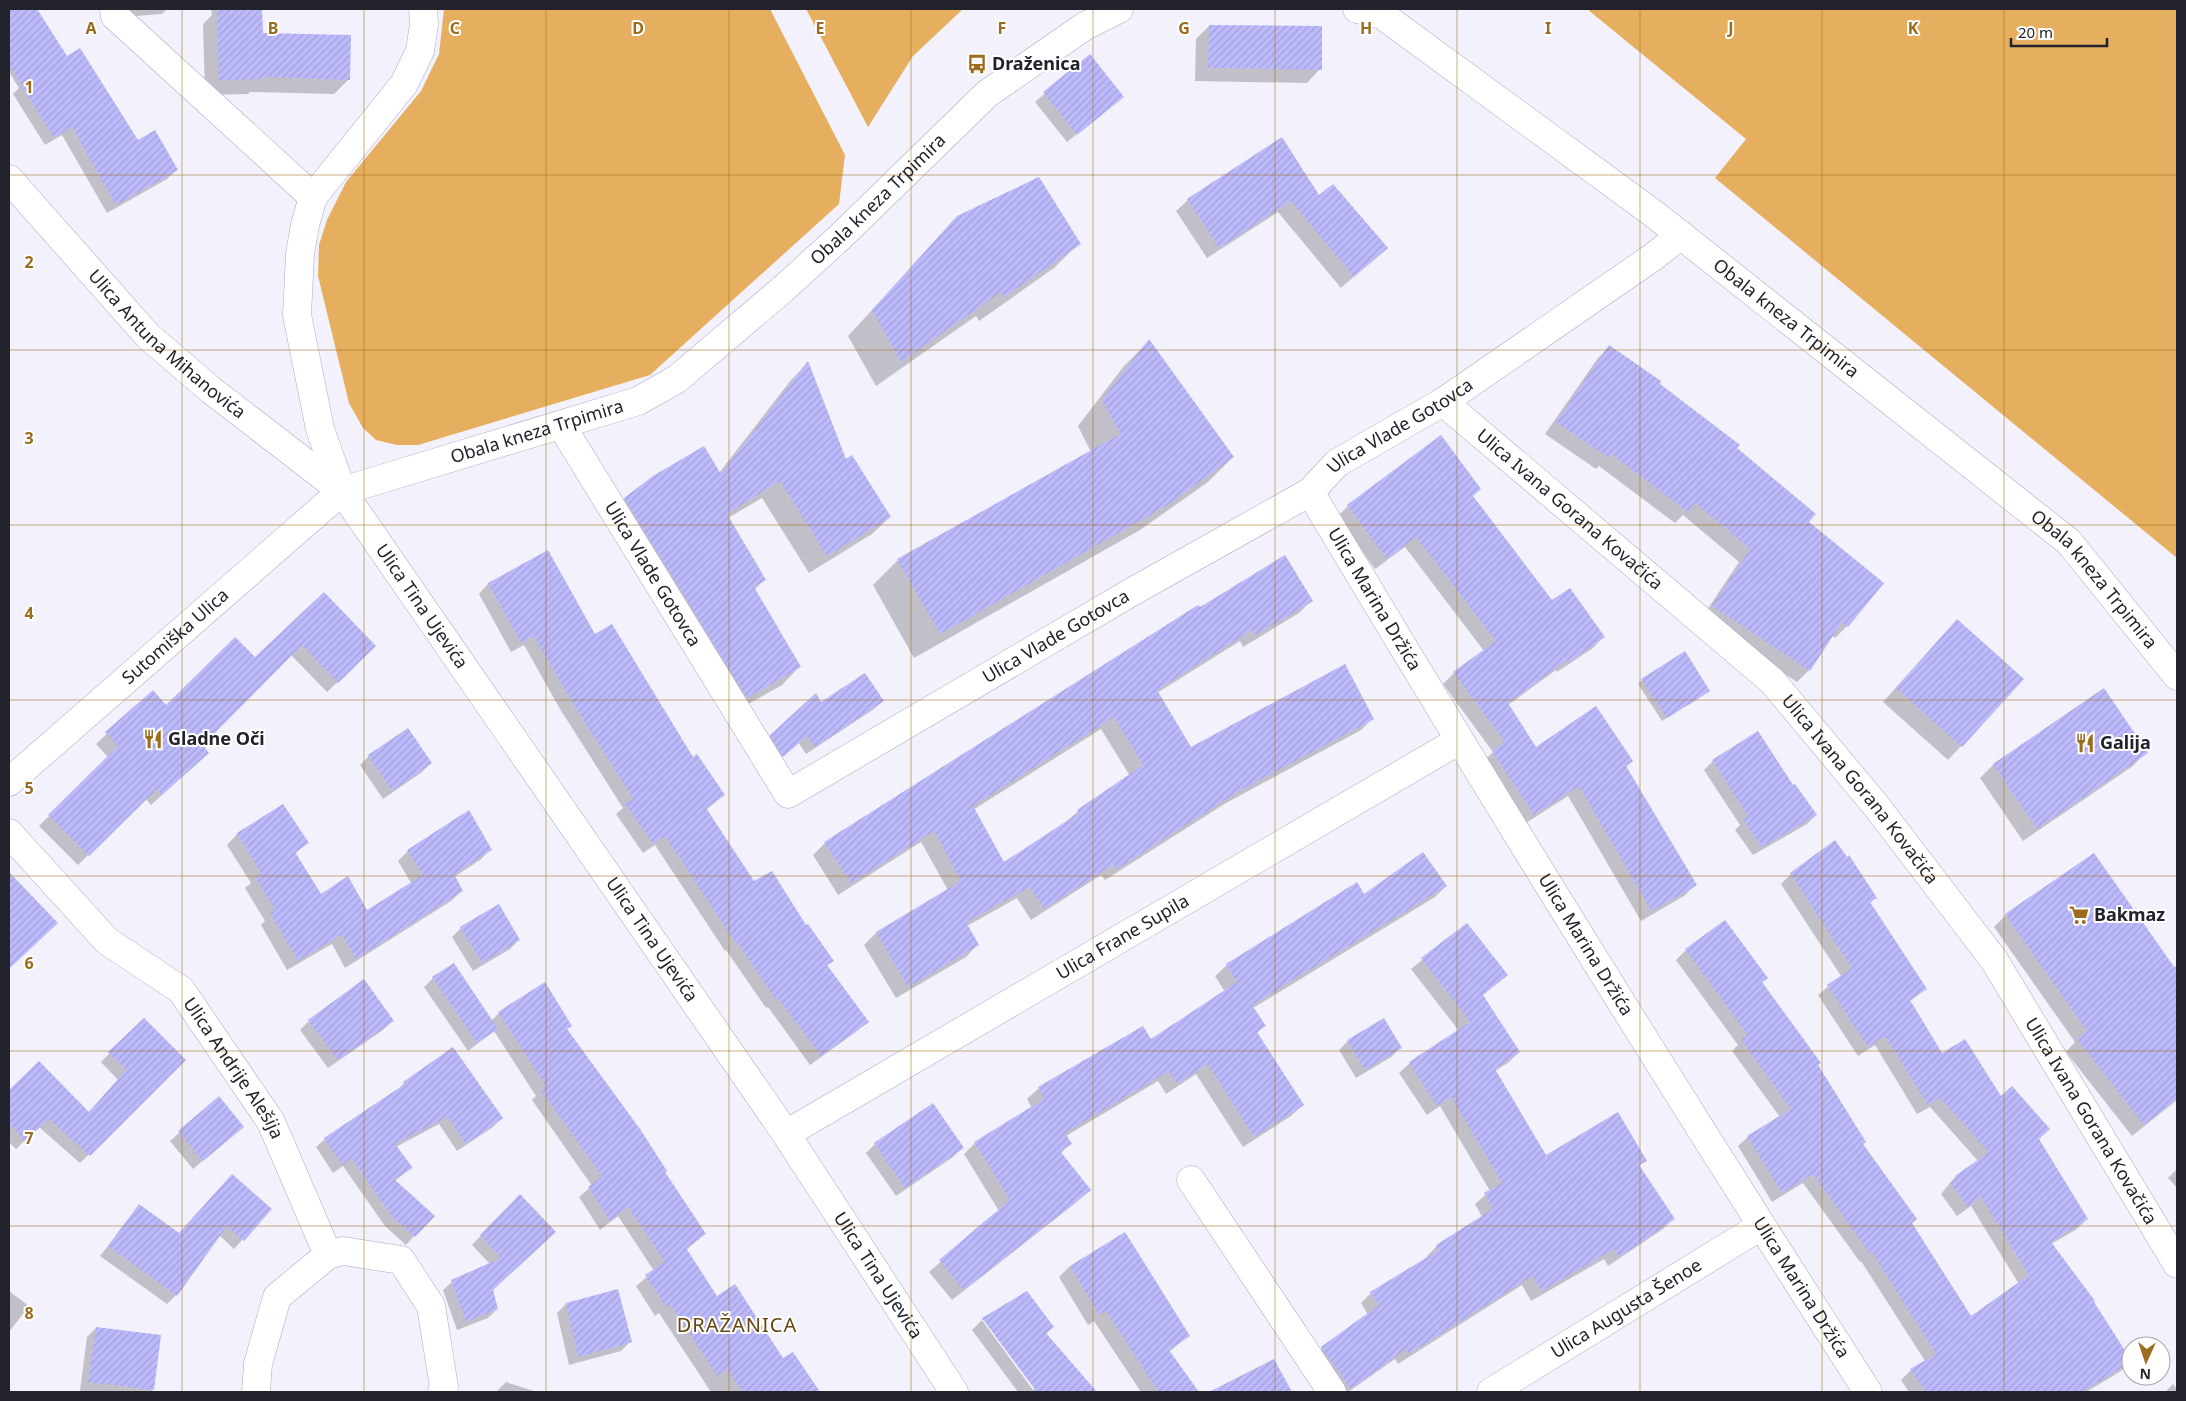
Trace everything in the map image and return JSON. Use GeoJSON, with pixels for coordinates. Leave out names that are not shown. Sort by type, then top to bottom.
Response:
{"type":"FeatureCollection","features":[{"type":"Feature","properties":{"kind":"street"},"geometry":{"type":"LineString","coordinates":[[114,9],[114,16],[313,198]]}},
{"type":"Feature","properties":{"kind":"street"},"geometry":{"type":"LineString","coordinates":[[342,491],[320,430],[297,315],[300,254],[305,224],[313,198],[404,84],[420,51],[424,24],[423,9]]}},
{"type":"Feature","properties":{"kind":"street","name":"Obala kneza Trpimira"},"geometry":{"type":"LineString","coordinates":[[342,491],[638,401],[677,379],[839,238],[988,93],[1085,26],[1119,9]]}},
{"type":"Feature","properties":{"kind":"street","name":"Obala kneza Trpimira"},"geometry":{"type":"LineString","coordinates":[[1357,9],[1382,15],[1681,235],[2069,542],[2177,676]]}},
{"type":"Feature","properties":{"kind":"street","name":"Ulica Antuna Mihanovića"},"geometry":{"type":"LineString","coordinates":[[9,179],[148,336],[211,390],[342,491]]}},
{"type":"Feature","properties":{"kind":"street","name":"Ulica Vlade Gotovca"},"geometry":{"type":"LineString","coordinates":[[561,425],[788,794],[1130,593],[1310,492],[1337,463],[1444,402],[1653,257],[1681,235]]}},
{"type":"Feature","properties":{"kind":"street","name":"Ulica Ivana Gorana Kovačića"},"geometry":{"type":"LineString","coordinates":[[1444,402],[1772,681],[1877,807],[1994,960],[2177,1264]]}},
{"type":"Feature","properties":{"kind":"street","name":"Sutomiška Ulica"},"geometry":{"type":"LineString","coordinates":[[9,782],[342,491]]}},
{"type":"Feature","properties":{"kind":"street","name":"Ulica Tina Ujevića"},"geometry":{"type":"LineString","coordinates":[[342,491],[786,1134],[954,1392]]}},
{"type":"Feature","properties":{"kind":"street","name":"Ulica Marina Držića"},"geometry":{"type":"LineString","coordinates":[[1310,492],[1458,741],[1761,1226],[1868,1392]]}},
{"type":"Feature","properties":{"kind":"street","name":"Ulica Frane Supila"},"geometry":{"type":"LineString","coordinates":[[786,1134],[1458,741]]}},
{"type":"Feature","properties":{"kind":"street","name":"Ulica Andrije Alešija"},"geometry":{"type":"LineString","coordinates":[[9,833],[107,941],[181,990],[271,1122],[328,1255]]}},
{"type":"Feature","properties":{"kind":"street"},"geometry":{"type":"LineString","coordinates":[[1191,1180],[1332,1392]]}},
{"type":"Feature","properties":{"kind":"street","name":"Ulica Augusta Šenoe"},"geometry":{"type":"LineString","coordinates":[[1491,1392],[1761,1226]]}},
{"type":"Feature","properties":{"kind":"street"},"geometry":{"type":"LineString","coordinates":[[256,1392],[258,1364],[277,1297],[328,1255],[343,1251],[401,1260],[431,1306],[444,1387],[442,1392]]}},
{"type":"Feature","properties":{"kind":"shaded area"},"geometry":{"type":"Polygon","coordinates":[[[444,9],[770,9],[845,155],[839,204],[650,375],[418,445],[397,445],[376,440],[363,428],[349,403],[318,276],[319,245],[327,220],[346,182],[421,91],[439,54],[444,9]]]}},
{"type":"Feature","properties":{"kind":"shaded area"},"geometry":{"type":"Polygon","coordinates":[[[806,9],[963,9],[913,56],[868,127],[806,9]]]}},
{"type":"Feature","properties":{"kind":"shaded area"},"geometry":{"type":"Polygon","coordinates":[[[1587,9],[2177,9],[2177,558],[1715,178],[1746,139],[1587,9]]]}},
{"type":"Feature","properties":{"kind":"building"},"geometry":{"type":"Polygon","coordinates":[[[9,9],[37,9],[67,56],[80,48],[138,140],[155,130],[178,170],[116,205],[72,127],[54,138],[9,65],[9,9]]]}},
{"type":"Feature","properties":{"kind":"building"},"geometry":{"type":"Polygon","coordinates":[[[217,9],[262,9],[263,33],[351,35],[350,80],[264,77],[264,79],[219,80],[217,9]]]}},
{"type":"Feature","properties":{"kind":"building"},"geometry":{"type":"Polygon","coordinates":[[[1209,25],[1322,26],[1322,70],[1208,68],[1209,25]]]}},
{"type":"Feature","properties":{"kind":"building"},"geometry":{"type":"Polygon","coordinates":[[[1090,54],[1124,97],[1077,135],[1043,92],[1090,54]]]}},
{"type":"Feature","properties":{"kind":"building"},"geometry":{"type":"Polygon","coordinates":[[[1282,137],[1319,195],[1333,184],[1388,248],[1354,277],[1291,201],[1219,248],[1187,199],[1282,137]]]}},
{"type":"Feature","properties":{"kind":"building"},"geometry":{"type":"Polygon","coordinates":[[[1039,177],[1081,244],[1004,297],[1001,292],[901,362],[872,310],[957,216],[1039,177]]]}},
{"type":"Feature","properties":{"kind":"building"},"geometry":{"type":"Polygon","coordinates":[[[1149,339],[1234,457],[1166,506],[940,634],[897,559],[1120,434],[1102,400],[1149,339]]]}},
{"type":"Feature","properties":{"kind":"building"},"geometry":{"type":"Polygon","coordinates":[[[1609,345],[1661,381],[1660,384],[1740,445],[1737,448],[1816,514],[1809,522],[1884,583],[1848,627],[1842,622],[1810,671],[1712,606],[1750,549],[1695,503],[1688,512],[1611,454],[1609,458],[1556,422],[1609,345]]]}},
{"type":"Feature","properties":{"kind":"building"},"geometry":{"type":"Polygon","coordinates":[[[808,361],[846,459],[852,455],[891,517],[827,556],[780,481],[727,514],[766,580],[754,587],[801,667],[747,698],[624,498],[653,476],[704,446],[721,474],[808,361]]]}},
{"type":"Feature","properties":{"kind":"building"},"geometry":{"type":"Polygon","coordinates":[[[1441,435],[1481,489],[1473,496],[1552,600],[1570,588],[1605,637],[1569,662],[1567,660],[1508,703],[1536,747],[1596,706],[1633,761],[1626,766],[1697,885],[1652,911],[1579,786],[1534,815],[1492,751],[1505,742],[1453,672],[1496,641],[1416,537],[1387,559],[1347,505],[1441,435]]]}},
{"type":"Feature","properties":{"kind":"building"},"geometry":{"type":"Polygon","coordinates":[[[548,550],[595,634],[612,624],[693,757],[697,754],[725,795],[706,808],[754,881],[772,871],[806,925],[808,924],[834,961],[827,965],[869,1022],[821,1056],[778,998],[776,1000],[665,836],[653,844],[625,804],[633,798],[570,699],[534,636],[521,643],[488,583],[548,550]]]}},
{"type":"Feature","properties":{"kind":"building"},"geometry":{"type":"Polygon","coordinates":[[[1285,555],[1313,601],[1256,635],[1252,630],[1157,690],[1191,747],[1345,664],[1374,719],[1239,791],[1117,869],[1114,864],[1044,909],[1030,887],[966,922],[979,945],[908,987],[876,932],[961,881],[934,831],[851,883],[824,842],[1198,605],[1200,607],[1285,555]],[[1114,717],[973,806],[1004,862],[1079,813],[1077,810],[1143,765],[1114,717]]]}},
{"type":"Feature","properties":{"kind":"building"},"geometry":{"type":"Polygon","coordinates":[[[324,592],[376,646],[338,683],[302,645],[203,745],[209,753],[162,795],[157,789],[89,856],[48,815],[118,746],[105,732],[153,690],[166,705],[235,637],[255,657],[324,592]]]}},
{"type":"Feature","properties":{"kind":"building"},"geometry":{"type":"Polygon","coordinates":[[[1957,619],[2024,679],[1962,747],[1896,688],[1957,619]]]}},
{"type":"Feature","properties":{"kind":"building"},"geometry":{"type":"Polygon","coordinates":[[[1685,651],[1710,691],[1667,718],[1641,679],[1685,651]]]}},
{"type":"Feature","properties":{"kind":"building"},"geometry":{"type":"Polygon","coordinates":[[[865,673],[884,701],[815,747],[807,736],[783,757],[770,735],[816,693],[821,702],[865,673]]]}},
{"type":"Feature","properties":{"kind":"building"},"geometry":{"type":"Polygon","coordinates":[[[2104,688],[2148,753],[2037,829],[1993,764],[2104,688]]]}},
{"type":"Feature","properties":{"kind":"building"},"geometry":{"type":"Polygon","coordinates":[[[408,728],[432,763],[392,791],[368,755],[408,728]]]}},
{"type":"Feature","properties":{"kind":"building"},"geometry":{"type":"Polygon","coordinates":[[[1758,731],[1793,785],[1795,784],[1817,815],[1762,847],[1743,820],[1748,816],[1712,760],[1758,731]]]}},
{"type":"Feature","properties":{"kind":"building"},"geometry":{"type":"Polygon","coordinates":[[[283,804],[309,843],[295,852],[321,894],[348,876],[367,910],[423,875],[407,850],[469,810],[492,850],[454,874],[463,891],[356,959],[342,934],[298,961],[270,913],[275,910],[255,877],[261,873],[237,833],[283,804]]]}},
{"type":"Feature","properties":{"kind":"building"},"geometry":{"type":"Polygon","coordinates":[[[1835,840],[1847,857],[1849,855],[1877,898],[1870,902],[1927,989],[1910,1000],[1942,1053],[1965,1039],[2001,1096],[2012,1086],[2050,1129],[2039,1139],[2088,1219],[2051,1242],[2095,1301],[2121,1344],[2121,1368],[2082,1392],[1926,1392],[1910,1369],[1936,1354],[1872,1252],[1870,1254],[1813,1174],[1782,1193],[1747,1136],[1791,1109],[1741,1040],[1748,1035],[1685,949],[1725,920],[1768,978],[1762,982],[1821,1063],[1818,1065],[1866,1142],[1863,1144],[1917,1219],[1912,1223],[1971,1316],[2029,1275],[1981,1197],[1968,1207],[1950,1183],[1956,1179],[1955,1176],[1989,1152],[1940,1098],[1928,1105],[1885,1036],[1868,1047],[1827,985],[1852,968],[1790,873],[1835,840]]]}},
{"type":"Feature","properties":{"kind":"building"},"geometry":{"type":"Polygon","coordinates":[[[1423,852],[1447,886],[1252,1005],[1266,1026],[1257,1032],[1304,1105],[1254,1137],[1208,1064],[1177,1084],[1169,1071],[1065,1133],[1072,1144],[1060,1151],[1091,1190],[964,1290],[939,1260],[1010,1200],[974,1142],[1044,1099],[1038,1087],[1143,1026],[1151,1039],[1237,982],[1226,964],[1357,882],[1364,894],[1423,852]]]}},
{"type":"Feature","properties":{"kind":"building"},"geometry":{"type":"Polygon","coordinates":[[[2094,853],[2177,971],[2177,1099],[2144,1125],[2077,1039],[2087,1031],[2005,914],[2094,853]]]}},
{"type":"Feature","properties":{"kind":"building"},"geometry":{"type":"Polygon","coordinates":[[[9,872],[58,923],[9,969],[9,872]]]}},
{"type":"Feature","properties":{"kind":"building"},"geometry":{"type":"Polygon","coordinates":[[[499,904],[520,940],[482,963],[460,927],[499,904]]]}},
{"type":"Feature","properties":{"kind":"building"},"geometry":{"type":"Polygon","coordinates":[[[1467,923],[1508,975],[1483,995],[1520,1052],[1495,1069],[1546,1155],[1618,1112],[1647,1161],[1639,1165],[1675,1219],[1619,1257],[1614,1249],[1542,1291],[1532,1276],[1409,1354],[1406,1349],[1351,1389],[1321,1347],[1379,1305],[1370,1292],[1439,1250],[1436,1245],[1493,1209],[1484,1193],[1502,1183],[1451,1097],[1437,1106],[1409,1062],[1470,1022],[1421,958],[1467,923]]]}},
{"type":"Feature","properties":{"kind":"building"},"geometry":{"type":"Polygon","coordinates":[[[454,963],[498,1029],[477,1043],[432,977],[454,963]]]}},
{"type":"Feature","properties":{"kind":"building"},"geometry":{"type":"Polygon","coordinates":[[[364,979],[394,1021],[338,1060],[308,1020],[364,979]]]}},
{"type":"Feature","properties":{"kind":"building"},"geometry":{"type":"Polygon","coordinates":[[[545,982],[572,1026],[567,1029],[640,1129],[667,1171],[665,1172],[706,1234],[686,1248],[717,1296],[735,1284],[783,1358],[793,1352],[820,1392],[743,1392],[727,1369],[717,1376],[670,1304],[666,1307],[645,1275],[665,1262],[628,1207],[610,1221],[588,1187],[602,1176],[541,1090],[546,1086],[498,1012],[545,982]]]}},
{"type":"Feature","properties":{"kind":"building"},"geometry":{"type":"Polygon","coordinates":[[[144,1018],[186,1060],[90,1156],[49,1119],[25,1141],[9,1124],[9,1090],[39,1061],[89,1112],[126,1070],[108,1052],[144,1018]]]}},
{"type":"Feature","properties":{"kind":"building"},"geometry":{"type":"Polygon","coordinates":[[[1384,1018],[1402,1048],[1365,1070],[1347,1040],[1384,1018]]]}},
{"type":"Feature","properties":{"kind":"building"},"geometry":{"type":"Polygon","coordinates":[[[453,1047],[503,1118],[466,1144],[448,1117],[395,1144],[413,1168],[394,1179],[435,1216],[415,1237],[393,1218],[352,1159],[342,1165],[324,1138],[405,1084],[403,1082],[453,1047]]]}},
{"type":"Feature","properties":{"kind":"building"},"geometry":{"type":"Polygon","coordinates":[[[219,1096],[244,1127],[203,1161],[178,1131],[219,1096]]]}},
{"type":"Feature","properties":{"kind":"building"},"geometry":{"type":"Polygon","coordinates":[[[933,1103],[964,1148],[905,1188],[874,1143],[933,1103]]]}},
{"type":"Feature","properties":{"kind":"building"},"geometry":{"type":"Polygon","coordinates":[[[232,1174],[272,1209],[244,1241],[227,1226],[177,1296],[108,1246],[139,1204],[179,1233],[232,1174]]]}},
{"type":"Feature","properties":{"kind":"building"},"geometry":{"type":"Polygon","coordinates":[[[520,1194],[556,1232],[493,1290],[498,1309],[466,1322],[451,1280],[501,1258],[480,1235],[520,1194]]]}},
{"type":"Feature","properties":{"kind":"building"},"geometry":{"type":"Polygon","coordinates":[[[1125,1232],[1190,1336],[1169,1350],[1199,1392],[1159,1392],[1106,1311],[1099,1315],[1070,1266],[1125,1232]]]}},
{"type":"Feature","properties":{"kind":"building"},"geometry":{"type":"Polygon","coordinates":[[[618,1289],[632,1342],[578,1357],[566,1303],[618,1289]]]}},
{"type":"Feature","properties":{"kind":"building"},"geometry":{"type":"Polygon","coordinates":[[[1027,1291],[1054,1327],[1046,1333],[1097,1392],[1037,1392],[982,1318],[1027,1291]]]}},
{"type":"Feature","properties":{"kind":"building"},"geometry":{"type":"Polygon","coordinates":[[[96,1327],[161,1335],[154,1390],[88,1382],[96,1327]]]}},
{"type":"Feature","properties":{"kind":"building"},"geometry":{"type":"Polygon","coordinates":[[[1274,1359],[1292,1392],[1209,1392],[1274,1359]]]}},
{"type":"Feature","properties":{"kind":"place","name":"Draženica"},"geometry":{"type":"Point","coordinates":[977,64]}},
{"type":"Feature","properties":{"kind":"place","name":"Gladne Oči"},"geometry":{"type":"Point","coordinates":[153,739]}},
{"type":"Feature","properties":{"kind":"place","name":"Galija"},"geometry":{"type":"Point","coordinates":[2085,743]}},
{"type":"Feature","properties":{"kind":"place","name":"Bakmaz"},"geometry":{"type":"Point","coordinates":[2079,915]}},
{"type":"Feature","properties":{"kind":"district","name":"DRAŽANICA"},"geometry":{"type":"Point","coordinates":[737,1325]}}]}
